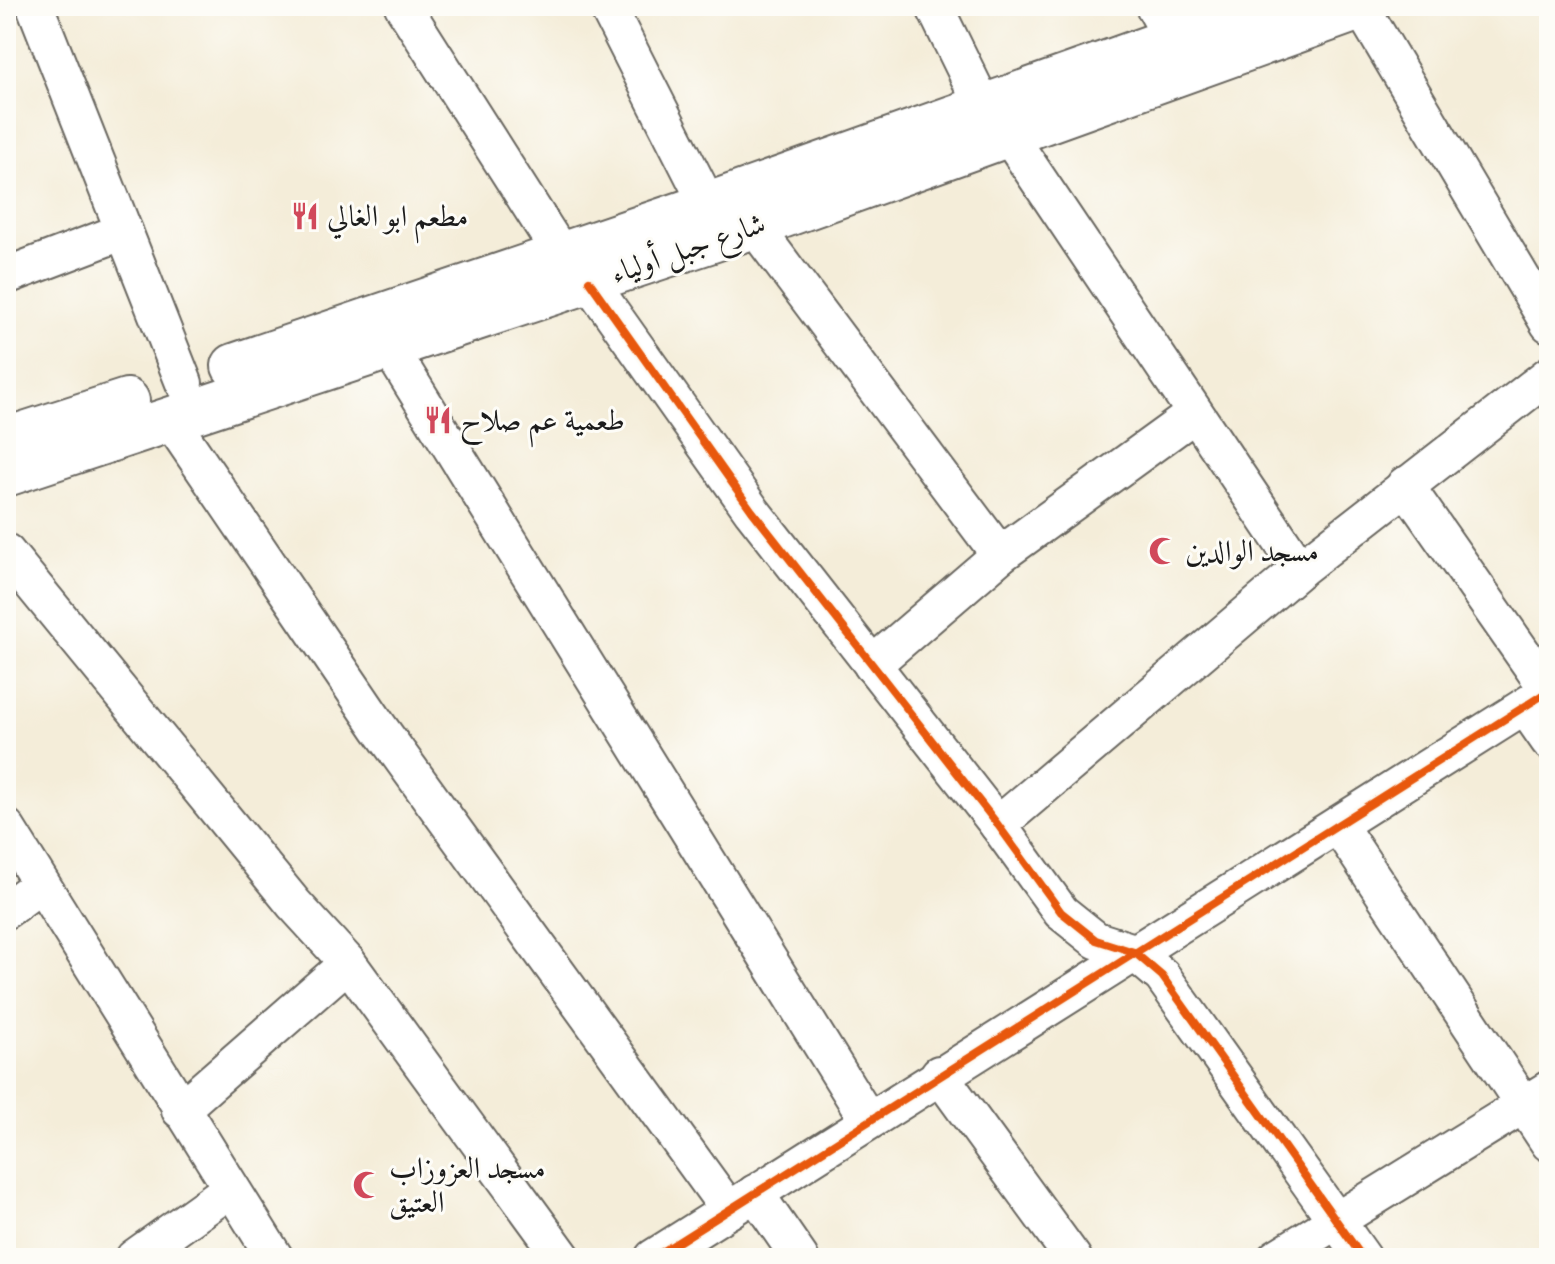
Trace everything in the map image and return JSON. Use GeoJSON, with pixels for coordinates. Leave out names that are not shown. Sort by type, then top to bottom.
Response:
{"type":"FeatureCollection","features":[{"type":"Feature","properties":{"kind":"main road","name":"شارع جبل أولياء"},"geometry":{"type":"LineString","coordinates":[[12,455],[575,268],[754,226],[996,122],[1164,23],[1267,6]]}},
{"type":"Feature","properties":{"kind":"main road","name":"شارع جبل أولياء"},"geometry":{"type":"LineString","coordinates":[[176,400],[389,347],[575,268],[708,205],[996,122],[1363,7]]}},
{"type":"Feature","properties":{"kind":"street"},"geometry":{"type":"LineString","coordinates":[[35,6],[124,231],[176,400],[379,727],[742,1202],[800,1258]]}},
{"type":"Feature","properties":{"kind":"street"},"geometry":{"type":"LineString","coordinates":[[403,6],[575,268],[752,511],[998,825],[1061,912],[1077,928],[1096,940],[1134,952],[1162,976],[1363,1258]]}},
{"type":"Feature","properties":{"kind":"street"},"geometry":{"type":"LineString","coordinates":[[607,6],[708,205]]}},
{"type":"Feature","properties":{"kind":"street"},"geometry":{"type":"LineString","coordinates":[[934,6],[996,122],[1300,569]]}},
{"type":"Feature","properties":{"kind":"street"},"geometry":{"type":"LineString","coordinates":[[1363,7],[1549,324]]}},
{"type":"Feature","properties":{"kind":"street"},"geometry":{"type":"LineString","coordinates":[[754,226],[1000,555]]}},
{"type":"Feature","properties":{"kind":"street"},"geometry":{"type":"LineString","coordinates":[[6,276],[124,231]]}},
{"type":"Feature","properties":{"kind":"street"},"geometry":{"type":"LineString","coordinates":[[389,347],[868,1120]]}},
{"type":"Feature","properties":{"kind":"street"},"geometry":{"type":"LineString","coordinates":[[998,825],[1300,569],[1549,375]]}},
{"type":"Feature","properties":{"kind":"street"},"geometry":{"type":"LineString","coordinates":[[872,665],[1000,555],[1193,415]]}},
{"type":"Feature","properties":{"kind":"street"},"geometry":{"type":"LineString","coordinates":[[1405,485],[1541,696],[1549,741]]}},
{"type":"Feature","properties":{"kind":"street"},"geometry":{"type":"LineString","coordinates":[[6,552],[294,904],[348,963],[563,1258]]}},
{"type":"Feature","properties":{"kind":"street"},"geometry":{"type":"LineString","coordinates":[[653,1258],[939,1074],[1541,696]]}},
{"type":"Feature","properties":{"kind":"street"},"geometry":{"type":"LineString","coordinates":[[1338,825],[1536,1097],[1549,1143]]}},
{"type":"Feature","properties":{"kind":"street"},"geometry":{"type":"LineString","coordinates":[[6,827],[229,1190],[275,1258]]}},
{"type":"Feature","properties":{"kind":"street"},"geometry":{"type":"LineString","coordinates":[[6,910],[41,884]]}},
{"type":"Feature","properties":{"kind":"street"},"geometry":{"type":"LineString","coordinates":[[180,1110],[348,963]]}},
{"type":"Feature","properties":{"kind":"street"},"geometry":{"type":"LineString","coordinates":[[939,1074],[1073,1258]]}},
{"type":"Feature","properties":{"kind":"street"},"geometry":{"type":"LineString","coordinates":[[1276,1258],[1536,1097]]}},
{"type":"Feature","properties":{"kind":"street"},"geometry":{"type":"LineString","coordinates":[[134,1258],[229,1190]]}},
{"type":"Feature","properties":{"kind":"cycle path"},"geometry":{"type":"LineString","coordinates":[[589,281],[752,511],[998,825],[1061,912],[1096,940],[1134,952],[1162,976],[1363,1258]]}},
{"type":"Feature","properties":{"kind":"cycle path"},"geometry":{"type":"LineString","coordinates":[[653,1258],[1549,691]]}},
{"type":"Feature","properties":{"kind":"place","name":"مطعم ابو الغالي"},"geometry":{"type":"Point","coordinates":[305,216]}},
{"type":"Feature","properties":{"kind":"place","name":"طعمية عم صلاح"},"geometry":{"type":"Point","coordinates":[438,420]}},
{"type":"Feature","properties":{"kind":"place","name":"مسجد الوالدين"},"geometry":{"type":"Point","coordinates":[1163,551]}},
{"type":"Feature","properties":{"kind":"place","name":"مسجد العزوزاب العتيق"},"geometry":{"type":"Point","coordinates":[367,1185]}}]}
